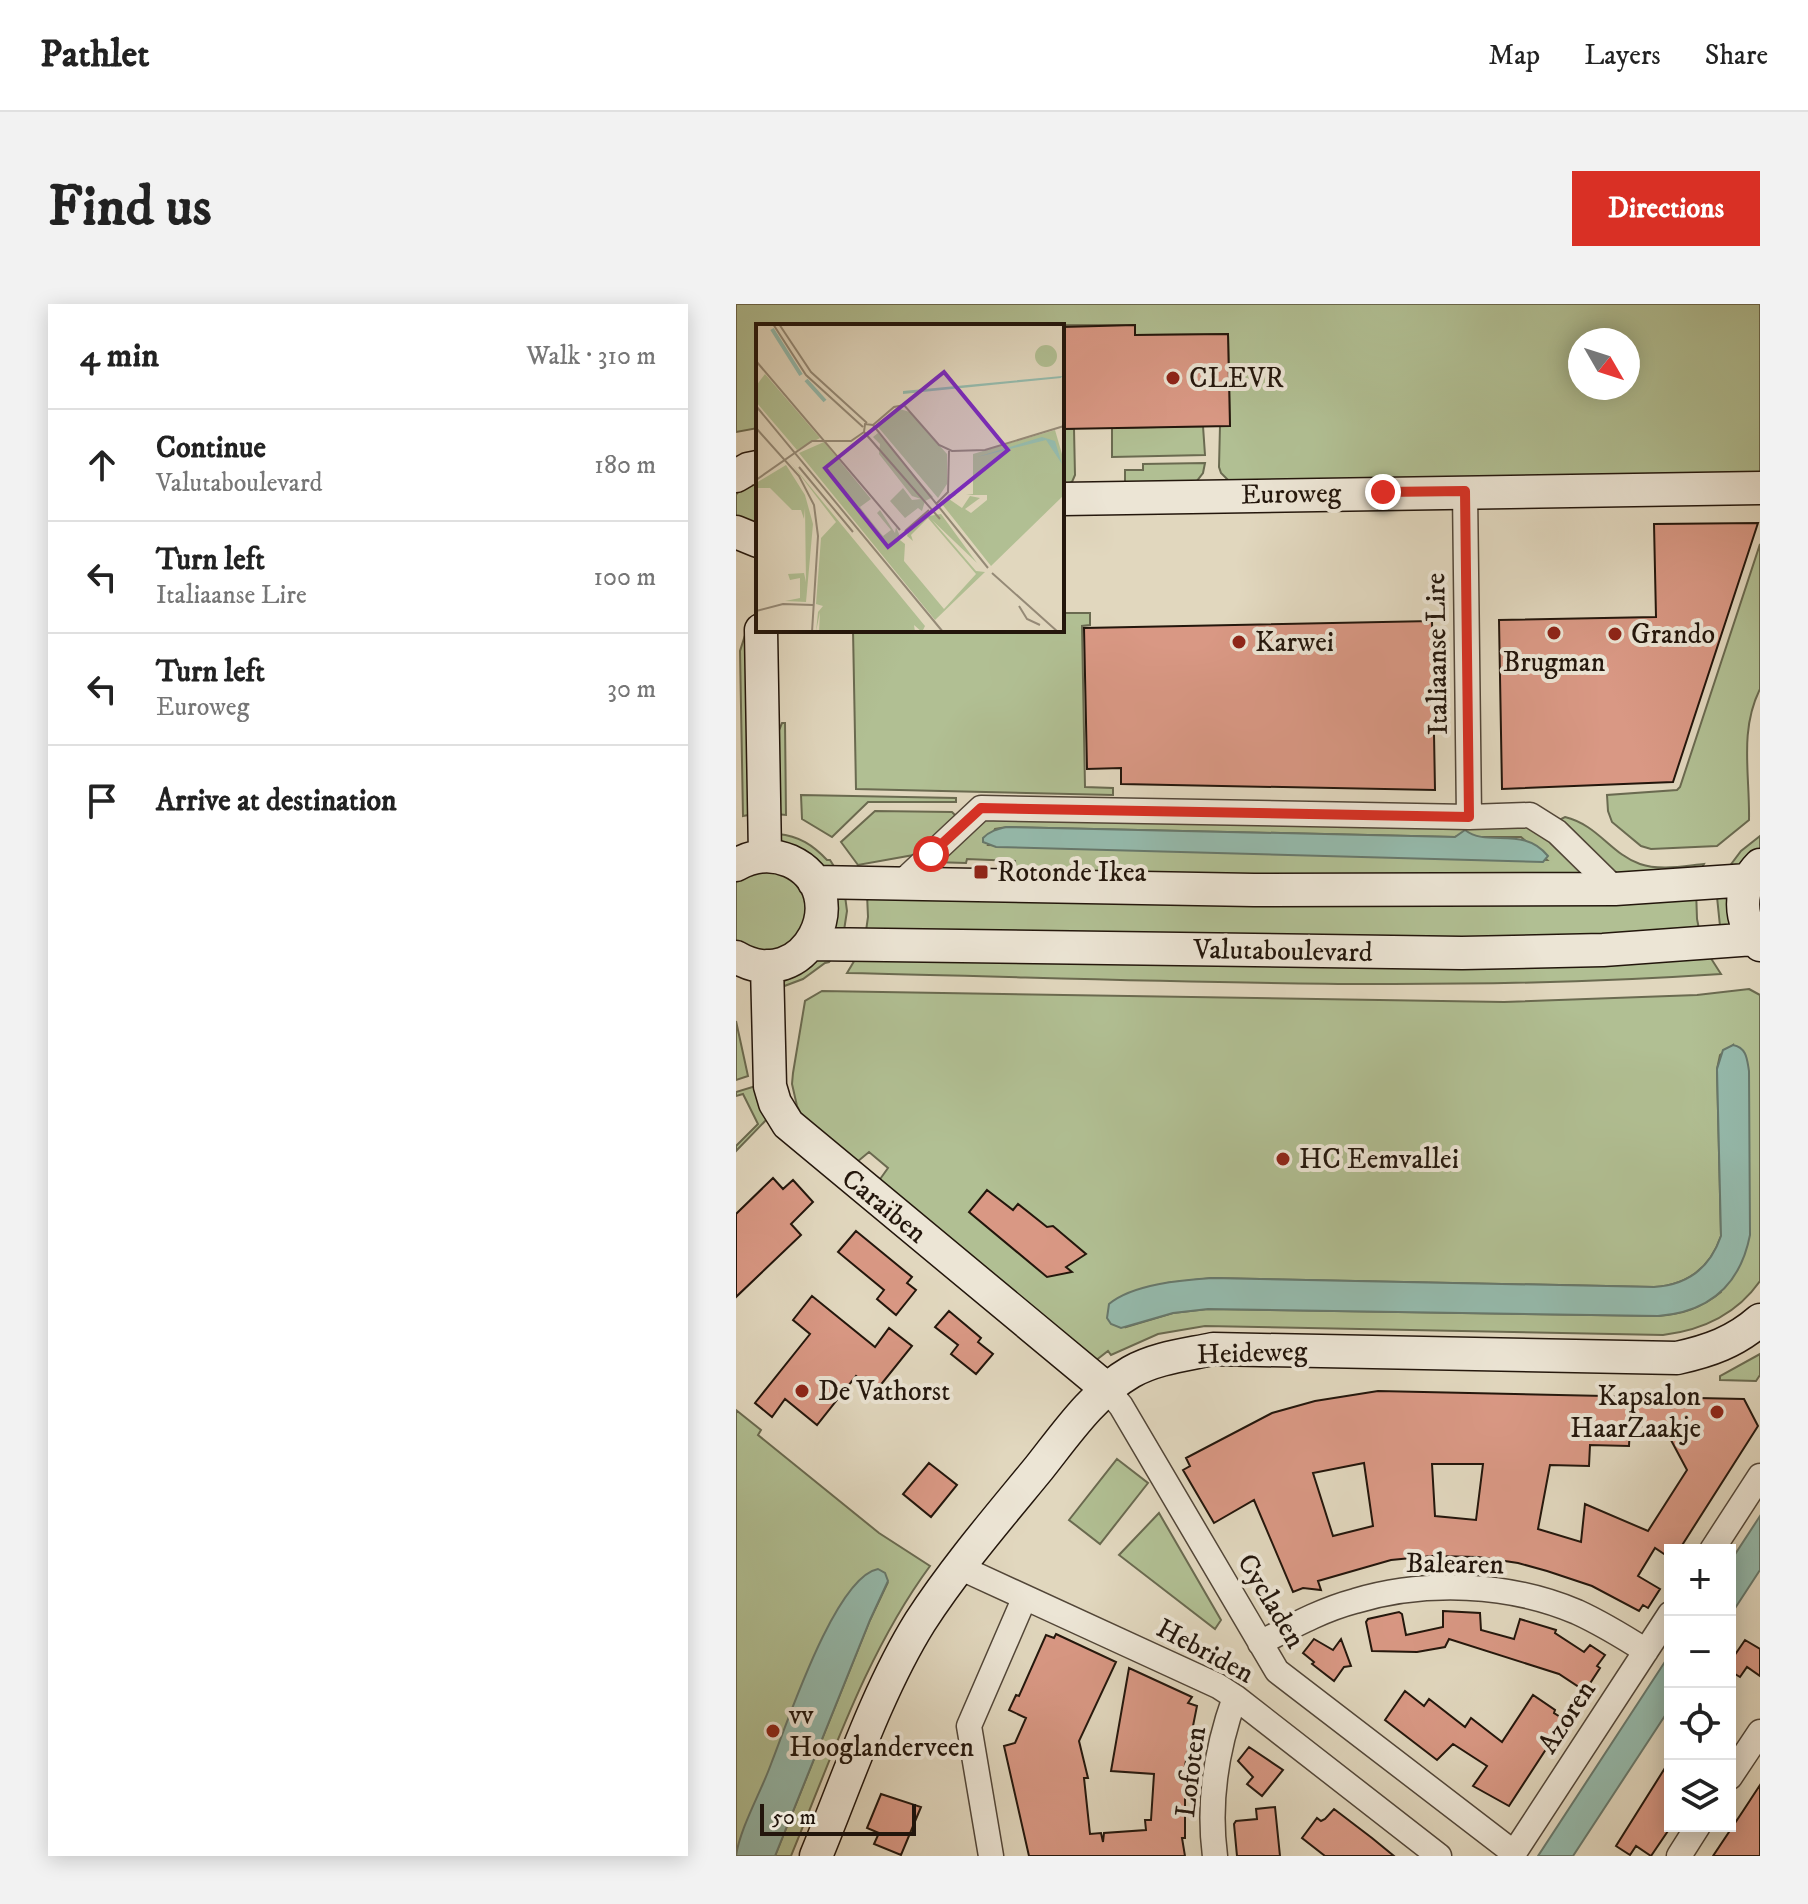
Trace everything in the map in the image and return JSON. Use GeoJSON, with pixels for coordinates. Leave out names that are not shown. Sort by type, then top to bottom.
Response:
{"type":"FeatureCollection","features":[{"type":"Feature","properties":{"kind":"street"},"geometry":{"type":"LineString","coordinates":[[736,476],[756,467]]}},
{"type":"Feature","properties":{"kind":"street","name":"Euroweg"},"geometry":{"type":"LineString","coordinates":[[1064,499],[1760,488]]}},
{"type":"Feature","properties":{"kind":"street","name":"Italiaanse Lire"},"geometry":{"type":"LineString","coordinates":[[1465,491],[1469,817]]}},
{"type":"Feature","properties":{"kind":"street"},"geometry":{"type":"LineString","coordinates":[[736,532],[756,540]]}},
{"type":"Feature","properties":{"kind":"street"},"geometry":{"type":"LineString","coordinates":[[736,957],[767,966],[794,959],[811,944],[820,926],[822,912],[814,882],[794,863],[780,857],[751,860],[761,632]]}},
{"type":"Feature","properties":{"kind":"street"},"geometry":{"type":"LineString","coordinates":[[900,884],[981,808],[1469,817],[1530,815],[1557,832],[1615,889]]}},
{"type":"Feature","properties":{"kind":"street"},"geometry":{"type":"LineString","coordinates":[[814,882],[1254,890],[1615,889],[1754,872],[1742,905],[1744,919],[1757,942]]}},
{"type":"Feature","properties":{"kind":"street","name":"Valutaboulevard"},"geometry":{"type":"LineString","coordinates":[[811,944],[1477,953],[1757,942]]}},
{"type":"Feature","properties":{"kind":"street","name":"Caraïben"},"geometry":{"type":"LineString","coordinates":[[767,966],[770,1086],[775,1103],[788,1124],[1107,1389]]}},
{"type":"Feature","properties":{"kind":"street","name":"Heideweg"},"geometry":{"type":"LineString","coordinates":[[816,1856],[888,1681],[920,1622],[959,1567],[1082,1415],[1107,1389],[1129,1373],[1154,1361],[1213,1349],[1677,1358],[1720,1346],[1760,1320]]}},
{"type":"Feature","properties":{"kind":"street","name":"Cycladen"},"geometry":{"type":"LineString","coordinates":[[1107,1389],[1121,1406],[1277,1671],[1514,1853]]}},
{"type":"Feature","properties":{"kind":"street"},"geometry":{"type":"LineString","coordinates":[[1716,1544],[1760,1476]]}},
{"type":"Feature","properties":{"kind":"street","name":"Hebriden"},"geometry":{"type":"LineString","coordinates":[[959,1567],[1203,1679],[1235,1697],[1439,1856]]}},
{"type":"Feature","properties":{"kind":"street","name":"Balearen"},"geometry":{"type":"LineString","coordinates":[[1260,1643],[1308,1618],[1356,1600],[1418,1588],[1483,1589],[1526,1596],[1575,1612],[1646,1651]]}},
{"type":"Feature","properties":{"kind":"street"},"geometry":{"type":"LineString","coordinates":[[991,1856],[969,1726],[1024,1599]]}},
{"type":"Feature","properties":{"kind":"street","name":"Azoren"},"geometry":{"type":"LineString","coordinates":[[1514,1853],[1669,1616]]}},
{"type":"Feature","properties":{"kind":"street","name":"Lofoten"},"geometry":{"type":"LineString","coordinates":[[1215,1856],[1214,1794],[1218,1756],[1235,1697]]}},
{"type":"Feature","properties":{"kind":"street"},"geometry":{"type":"LineString","coordinates":[[1736,1768],[1760,1732]]}},
{"type":"Feature","properties":{"kind":"street"},"geometry":{"type":"LineString","coordinates":[[1679,1856],[1694,1832]]}},
{"type":"Feature","properties":{"kind":"shaded area"},"geometry":{"type":"Polygon","coordinates":[[[736,304],[1760,304],[1760,474],[1230,482],[1219,467],[1220,426],[1230,425],[1228,334],[1135,335],[1134,325],[756,324],[756,428],[736,432],[736,304]]]}},
{"type":"Feature","properties":{"kind":"shaded area"},"geometry":{"type":"Polygon","coordinates":[[[1203,426],[1205,455],[1112,457],[1112,428],[1203,426]]]}},
{"type":"Feature","properties":{"kind":"shaded area"},"geometry":{"type":"Polygon","coordinates":[[[1064,429],[1074,429],[1075,475],[1072,482],[1064,486],[1064,429]]]}},
{"type":"Feature","properties":{"kind":"shaded area"},"geometry":{"type":"Polygon","coordinates":[[[1205,463],[1203,473],[1196,482],[1125,486],[1125,470],[1143,470],[1143,464],[1205,463]]]}},
{"type":"Feature","properties":{"kind":"shaded area"},"geometry":{"type":"Polygon","coordinates":[[[756,482],[756,529],[736,515],[736,495],[741,487],[756,482]]]}},
{"type":"Feature","properties":{"kind":"shaded area"},"geometry":{"type":"Polygon","coordinates":[[[1760,544],[1760,689],[1748,737],[1749,820],[1717,846],[1651,849],[1641,846],[1612,822],[1607,795],[1677,790],[1680,787],[1760,544]]]}},
{"type":"Feature","properties":{"kind":"shaded area"},"geometry":{"type":"Polygon","coordinates":[[[1064,613],[1090,613],[1090,625],[1082,626],[1085,787],[1113,788],[1113,795],[856,789],[853,632],[1064,632],[1064,613]]]}},
{"type":"Feature","properties":{"kind":"shaded area"},"geometry":{"type":"Polygon","coordinates":[[[746,632],[754,814],[743,816],[740,651],[746,632]]]}},
{"type":"Feature","properties":{"kind":"shaded area"},"geometry":{"type":"Polygon","coordinates":[[[782,723],[785,723],[786,815],[776,814],[775,740],[782,723]]]}},
{"type":"Feature","properties":{"kind":"shaded area"},"geometry":{"type":"Polygon","coordinates":[[[801,795],[956,798],[956,802],[868,802],[832,837],[802,819],[801,795]]]}},
{"type":"Feature","properties":{"kind":"shaded area"},"geometry":{"type":"Polygon","coordinates":[[[875,811],[952,812],[957,817],[919,854],[858,865],[841,842],[875,811]]]}},
{"type":"Feature","properties":{"kind":"shaded area"},"geometry":{"type":"Polygon","coordinates":[[[991,817],[1524,821],[1552,837],[1594,883],[1016,872],[1015,861],[967,859],[966,863],[933,862],[979,823],[991,817]],[[1007,827],[995,829],[988,845],[1547,860],[1521,837],[1476,837],[1465,833],[1455,837],[1007,827]]]}},
{"type":"Feature","properties":{"kind":"shaded area"},"geometry":{"type":"Polygon","coordinates":[[[1565,817],[1587,826],[1621,854],[1640,864],[1664,868],[1704,864],[1697,878],[1648,882],[1614,872],[1559,820],[1565,817]]]}},
{"type":"Feature","properties":{"kind":"shaded area"},"geometry":{"type":"Polygon","coordinates":[[[1007,827],[1455,837],[1465,830],[1484,837],[1528,841],[1548,856],[1543,862],[996,847],[983,842],[988,834],[1007,827]]]}},
{"type":"Feature","properties":{"kind":"shaded area"},"geometry":{"type":"Polygon","coordinates":[[[778,834],[799,839],[811,846],[830,860],[840,876],[784,847],[778,834]]]}},
{"type":"Feature","properties":{"kind":"shaded area"},"geometry":{"type":"Polygon","coordinates":[[[1760,836],[1760,855],[1749,865],[1729,867],[1741,851],[1760,836]]]}},
{"type":"Feature","properties":{"kind":"shaded area"},"geometry":{"type":"Polygon","coordinates":[[[755,870],[788,874],[808,901],[803,933],[777,952],[745,948],[736,941],[736,881],[755,870]]]}},
{"type":"Feature","properties":{"kind":"shaded area"},"geometry":{"type":"Polygon","coordinates":[[[1731,886],[1740,929],[1720,926],[1717,897],[1731,886]]]}},
{"type":"Feature","properties":{"kind":"shaded area"},"geometry":{"type":"Polygon","coordinates":[[[844,888],[847,911],[843,937],[832,937],[828,902],[844,888]]]}},
{"type":"Feature","properties":{"kind":"shaded area"},"geometry":{"type":"Polygon","coordinates":[[[1696,889],[1701,939],[865,938],[867,894],[1696,889]]]}},
{"type":"Feature","properties":{"kind":"shaded area"},"geometry":{"type":"Polygon","coordinates":[[[1705,949],[1721,974],[1612,980],[1393,984],[847,973],[856,958],[1705,949]]]}},
{"type":"Feature","properties":{"kind":"shaded area"},"geometry":{"type":"Polygon","coordinates":[[[837,951],[829,962],[803,979],[779,988],[795,968],[837,951]]]}},
{"type":"Feature","properties":{"kind":"shaded area","name":"HC Eemvallei"},"geometry":{"type":"Polygon","coordinates":[[[1749,989],[1760,995],[1760,1281],[1741,1303],[1718,1318],[1692,1329],[1663,1335],[1205,1326],[1158,1334],[1111,1355],[1108,1351],[1095,1361],[878,1182],[888,1168],[869,1152],[857,1162],[802,1116],[792,1084],[805,1001],[822,991],[1504,1002],[1697,995],[1749,989]],[[1733,1045],[1720,1055],[1717,1069],[1721,1236],[1704,1266],[1677,1283],[1654,1287],[1212,1278],[1167,1283],[1132,1293],[1126,1327],[1173,1313],[1208,1309],[1658,1316],[1691,1309],[1721,1292],[1733,1045]]]}},
{"type":"Feature","properties":{"kind":"shaded area"},"geometry":{"type":"Polygon","coordinates":[[[736,1021],[748,1076],[736,1080],[736,1021]]]}},
{"type":"Feature","properties":{"kind":"shaded area"},"geometry":{"type":"Polygon","coordinates":[[[1733,1045],[1744,1051],[1749,1071],[1750,1235],[1739,1269],[1730,1282],[1707,1302],[1692,1309],[1658,1316],[1208,1309],[1173,1313],[1121,1328],[1111,1324],[1107,1318],[1109,1304],[1131,1292],[1158,1284],[1212,1278],[1654,1287],[1677,1283],[1704,1266],[1721,1236],[1717,1069],[1723,1050],[1733,1045]]]}},
{"type":"Feature","properties":{"kind":"shaded area"},"geometry":{"type":"Polygon","coordinates":[[[759,1085],[769,1117],[736,1151],[736,1146],[758,1124],[743,1094],[736,1096],[736,1092],[759,1085]]]}},
{"type":"Feature","properties":{"kind":"shaded area"},"geometry":{"type":"Polygon","coordinates":[[[1760,1354],[1760,1375],[1756,1381],[1720,1380],[1720,1376],[1760,1354]]]}},
{"type":"Feature","properties":{"kind":"shaded area"},"geometry":{"type":"Polygon","coordinates":[[[736,1410],[761,1430],[758,1435],[879,1533],[930,1566],[907,1599],[869,1670],[791,1856],[775,1856],[888,1582],[736,1856],[736,1410]]]}},
{"type":"Feature","properties":{"kind":"shaded area"},"geometry":{"type":"Polygon","coordinates":[[[1117,1459],[1148,1483],[1100,1544],[1069,1520],[1117,1459]]]}},
{"type":"Feature","properties":{"kind":"shaded area"},"geometry":{"type":"Polygon","coordinates":[[[1159,1513],[1221,1620],[1215,1629],[1119,1555],[1159,1513]]]}},
{"type":"Feature","properties":{"kind":"shaded area"},"geometry":{"type":"Polygon","coordinates":[[[1760,1516],[1760,1570],[1736,1607],[1736,1553],[1760,1516]]]}},
{"type":"Feature","properties":{"kind":"shaded area"},"geometry":{"type":"Polygon","coordinates":[[[878,1569],[885,1573],[888,1581],[775,1856],[736,1856],[746,1822],[814,1654],[845,1597],[862,1578],[878,1569]]]}},
{"type":"Feature","properties":{"kind":"shaded area"},"geometry":{"type":"Polygon","coordinates":[[[1664,1663],[1664,1717],[1573,1856],[1538,1856],[1664,1663]]]}},
{"type":"Feature","properties":{"kind":"building"},"geometry":{"type":"Polygon","coordinates":[[[1135,325],[1135,335],[1228,334],[1230,426],[1064,429],[1064,327],[1135,325]]]}},
{"type":"Feature","properties":{"kind":"building"},"geometry":{"type":"Polygon","coordinates":[[[1758,523],[1673,782],[1502,789],[1499,620],[1656,617],[1654,524],[1758,523]]]}},
{"type":"Feature","properties":{"kind":"building"},"geometry":{"type":"Polygon","coordinates":[[[1432,621],[1435,790],[1121,784],[1121,768],[1087,769],[1084,628],[1432,621]]]}},
{"type":"Feature","properties":{"kind":"building"},"geometry":{"type":"Polygon","coordinates":[[[773,1178],[783,1189],[793,1180],[813,1202],[791,1224],[801,1235],[736,1297],[736,1214],[773,1178]]]}},
{"type":"Feature","properties":{"kind":"building"},"geometry":{"type":"Polygon","coordinates":[[[987,1190],[1013,1210],[1018,1204],[1047,1227],[1053,1226],[1086,1254],[1066,1267],[1072,1272],[1047,1277],[969,1212],[987,1190]]]}},
{"type":"Feature","properties":{"kind":"building"},"geometry":{"type":"Polygon","coordinates":[[[856,1231],[912,1277],[907,1283],[916,1290],[896,1315],[877,1299],[884,1290],[838,1252],[856,1231]]]}},
{"type":"Feature","properties":{"kind":"building"},"geometry":{"type":"Polygon","coordinates":[[[812,1296],[875,1347],[889,1328],[912,1346],[875,1392],[856,1376],[817,1425],[785,1399],[772,1417],[755,1403],[810,1334],[793,1320],[812,1296]]]}},
{"type":"Feature","properties":{"kind":"building"},"geometry":{"type":"Polygon","coordinates":[[[949,1311],[981,1338],[978,1342],[993,1354],[976,1374],[951,1354],[958,1345],[935,1327],[949,1311]]]}},
{"type":"Feature","properties":{"kind":"building"},"geometry":{"type":"Polygon","coordinates":[[[1378,1391],[1744,1399],[1758,1426],[1683,1544],[1664,1544],[1664,1554],[1655,1548],[1638,1576],[1660,1589],[1648,1608],[1643,1605],[1639,1611],[1592,1586],[1518,1563],[1478,1557],[1432,1556],[1391,1560],[1318,1581],[1321,1590],[1303,1588],[1293,1592],[1254,1500],[1214,1523],[1183,1470],[1190,1466],[1186,1458],[1272,1413],[1315,1401],[1378,1391]],[[1630,1426],[1629,1446],[1590,1445],[1589,1466],[1550,1465],[1538,1529],[1581,1542],[1585,1504],[1648,1531],[1687,1470],[1664,1427],[1630,1426]],[[1364,1463],[1313,1473],[1333,1536],[1373,1526],[1364,1463]],[[1432,1464],[1435,1516],[1476,1520],[1483,1464],[1432,1464]]]}},
{"type":"Feature","properties":{"kind":"building"},"geometry":{"type":"Polygon","coordinates":[[[929,1463],[957,1485],[931,1517],[903,1494],[929,1463]]]}},
{"type":"Feature","properties":{"kind":"building"},"geometry":{"type":"Polygon","coordinates":[[[1443,1611],[1480,1613],[1481,1630],[1514,1639],[1520,1619],[1556,1630],[1555,1633],[1584,1652],[1590,1645],[1605,1655],[1585,1691],[1559,1674],[1449,1639],[1445,1647],[1417,1652],[1372,1651],[1368,1619],[1399,1612],[1406,1635],[1443,1627],[1443,1611]]]}},
{"type":"Feature","properties":{"kind":"building"},"geometry":{"type":"Polygon","coordinates":[[[1056,1634],[1116,1662],[1079,1741],[1088,1778],[1084,1778],[1090,1834],[1101,1833],[1103,1842],[1104,1833],[1146,1830],[1145,1820],[1151,1820],[1154,1774],[1111,1771],[1129,1668],[1192,1697],[1188,1703],[1197,1706],[1183,1776],[1185,1838],[1182,1838],[1185,1856],[1029,1856],[1004,1746],[1015,1743],[1026,1718],[1009,1710],[1016,1695],[1019,1696],[1046,1635],[1054,1638],[1056,1634]]]}},
{"type":"Feature","properties":{"kind":"building"},"geometry":{"type":"Polygon","coordinates":[[[1314,1639],[1333,1650],[1341,1639],[1351,1666],[1344,1667],[1334,1681],[1303,1653],[1314,1639]]]}},
{"type":"Feature","properties":{"kind":"building"},"geometry":{"type":"Polygon","coordinates":[[[1745,1640],[1760,1649],[1760,1676],[1747,1667],[1740,1677],[1736,1675],[1736,1653],[1745,1640]]]}},
{"type":"Feature","properties":{"kind":"building"},"geometry":{"type":"Polygon","coordinates":[[[1405,1691],[1424,1706],[1429,1699],[1465,1727],[1471,1718],[1502,1742],[1533,1695],[1565,1720],[1509,1806],[1473,1786],[1487,1766],[1453,1744],[1437,1760],[1385,1720],[1405,1691]]]}},
{"type":"Feature","properties":{"kind":"building"},"geometry":{"type":"Polygon","coordinates":[[[1249,1747],[1283,1770],[1262,1796],[1247,1784],[1253,1777],[1238,1761],[1249,1747]]]}},
{"type":"Feature","properties":{"kind":"building"},"geometry":{"type":"Polygon","coordinates":[[[1664,1770],[1664,1832],[1667,1832],[1651,1856],[1636,1846],[1630,1855],[1616,1846],[1664,1770]]]}},
{"type":"Feature","properties":{"kind":"building"},"geometry":{"type":"Polygon","coordinates":[[[1760,1785],[1760,1856],[1713,1856],[1729,1832],[1736,1832],[1736,1822],[1760,1785]]]}},
{"type":"Feature","properties":{"kind":"building"},"geometry":{"type":"Polygon","coordinates":[[[881,1794],[921,1807],[901,1855],[874,1844],[879,1833],[867,1828],[881,1794]]]}},
{"type":"Feature","properties":{"kind":"building"},"geometry":{"type":"Polygon","coordinates":[[[1275,1807],[1280,1856],[1237,1856],[1236,1821],[1257,1819],[1256,1809],[1275,1807]]]}},
{"type":"Feature","properties":{"kind":"building"},"geometry":{"type":"Polygon","coordinates":[[[1334,1809],[1394,1856],[1325,1856],[1302,1838],[1317,1818],[1321,1821],[1325,1819],[1334,1809]]]}},
{"type":"Feature","properties":{"kind":"place","name":"CLEVR"},"geometry":{"type":"Point","coordinates":[1173,378]}},
{"type":"Feature","properties":{"kind":"place","name":"Brugman"},"geometry":{"type":"Point","coordinates":[1554,633]}},
{"type":"Feature","properties":{"kind":"place","name":"Grando"},"geometry":{"type":"Point","coordinates":[1615,634]}},
{"type":"Feature","properties":{"kind":"place","name":"Karwei"},"geometry":{"type":"Point","coordinates":[1239,642]}},
{"type":"Feature","properties":{"kind":"place","name":"Rotonde Ikea"},"geometry":{"type":"Point","coordinates":[981,872]}},
{"type":"Feature","properties":{"kind":"place","name":"HC Eemvallei"},"geometry":{"type":"Point","coordinates":[1283,1159]}},
{"type":"Feature","properties":{"kind":"place","name":"De Vathorst"},"geometry":{"type":"Point","coordinates":[802,1391]}},
{"type":"Feature","properties":{"kind":"place","name":"Kapsalon HaarZaakje"},"geometry":{"type":"Point","coordinates":[1717,1412]}},
{"type":"Feature","properties":{"kind":"place","name":"vv Hooglanderveen"},"geometry":{"type":"Point","coordinates":[773,1731]}},
{"type":"Feature","properties":{"kind":"route"},"geometry":{"type":"LineString","coordinates":[[931,854],[981,808],[1469,817],[1465,491],[1383,492]]}}]}
